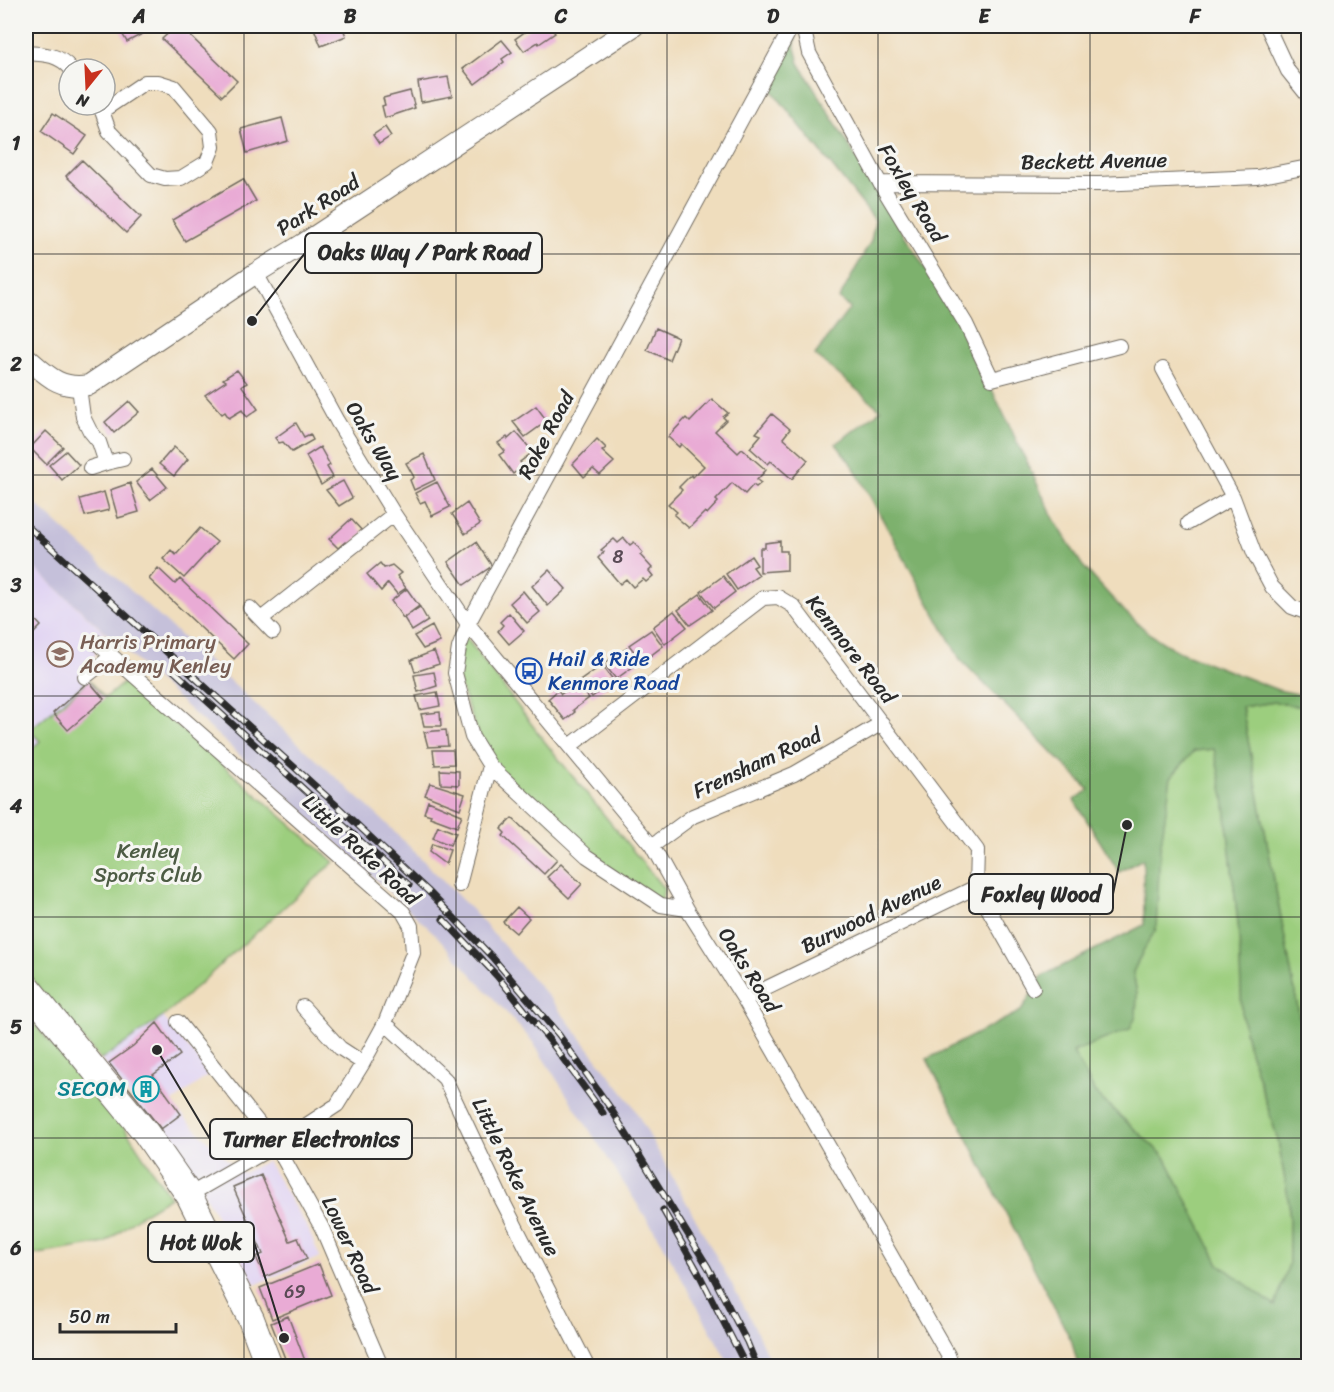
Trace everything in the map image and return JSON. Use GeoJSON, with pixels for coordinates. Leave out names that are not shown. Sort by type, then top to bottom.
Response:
{"type":"FeatureCollection","features":[{"type":"Feature","properties":{"kind":"highway"},"geometry":{"type":"LineString","coordinates":[[26,986],[146,1133],[189,1195],[251,1318],[269,1366]]}},
{"type":"Feature","properties":{"kind":"street","name":"Park Road"},"geometry":{"type":"LineString","coordinates":[[79,387],[96,381],[256,273],[634,26]]}},
{"type":"Feature","properties":{"kind":"street","name":"Roke Road"},"geometry":{"type":"LineString","coordinates":[[687,909],[661,905],[587,856],[490,766],[472,737],[455,673],[459,648],[468,624],[792,26]]}},
{"type":"Feature","properties":{"kind":"street","name":"Foxley Road"},"geometry":{"type":"LineString","coordinates":[[803,26],[809,53],[880,183],[966,324],[992,379],[1119,345]]}},
{"type":"Feature","properties":{"kind":"street"},"geometry":{"type":"LineString","coordinates":[[1267,26],[1288,71],[1308,96]]}},
{"type":"Feature","properties":{"kind":"street"},"geometry":{"type":"LineString","coordinates":[[26,53],[57,58]]}},
{"type":"Feature","properties":{"kind":"street"},"geometry":{"type":"LineString","coordinates":[[145,82],[158,82],[174,87],[211,131],[213,147],[207,162],[181,178],[165,179],[151,175],[109,131],[99,108],[145,82]]}},
{"type":"Feature","properties":{"kind":"street","name":"Beckett Avenue"},"geometry":{"type":"LineString","coordinates":[[880,183],[1099,184],[1257,177],[1308,167]]}},
{"type":"Feature","properties":{"kind":"street","name":"Oaks Way"},"geometry":{"type":"LineString","coordinates":[[256,273],[336,422],[468,624]]}},
{"type":"Feature","properties":{"kind":"street"},"geometry":{"type":"LineString","coordinates":[[26,357],[56,382],[79,387],[83,417],[99,442],[106,464]]}},
{"type":"Feature","properties":{"kind":"street"},"geometry":{"type":"LineString","coordinates":[[1163,369],[1233,497],[1254,554],[1272,587],[1292,607],[1308,614]]}},
{"type":"Feature","properties":{"kind":"street"},"geometry":{"type":"LineString","coordinates":[[90,468],[123,459]]}},
{"type":"Feature","properties":{"kind":"street"},"geometry":{"type":"LineString","coordinates":[[1188,523],[1233,497]]}},
{"type":"Feature","properties":{"kind":"street"},"geometry":{"type":"LineString","coordinates":[[261,619],[394,514]]}},
{"type":"Feature","properties":{"kind":"street","name":"Kenmore Road"},"geometry":{"type":"LineString","coordinates":[[570,746],[763,598],[778,597],[793,606],[977,850],[976,886]]}},
{"type":"Feature","properties":{"kind":"street"},"geometry":{"type":"LineString","coordinates":[[250,608],[273,632]]}},
{"type":"Feature","properties":{"kind":"street","name":"Oaks Road"},"geometry":{"type":"LineString","coordinates":[[468,624],[652,846],[687,909],[744,999],[942,1344],[952,1366]]}},
{"type":"Feature","properties":{"kind":"street","name":"Little Roke Road"},"geometry":{"type":"LineString","coordinates":[[96,642],[403,912],[411,926],[413,953],[385,1023],[337,1105],[276,1145],[189,1195]]}},
{"type":"Feature","properties":{"kind":"street"},"geometry":{"type":"LineString","coordinates":[[85,677],[112,656]]}},
{"type":"Feature","properties":{"kind":"street","name":"Frensham Road"},"geometry":{"type":"LineString","coordinates":[[652,846],[693,816],[794,774],[882,723]]}},
{"type":"Feature","properties":{"kind":"street"},"geometry":{"type":"LineString","coordinates":[[459,885],[490,766]]}},
{"type":"Feature","properties":{"kind":"street"},"geometry":{"type":"LineString","coordinates":[[976,886],[1033,988]]}},
{"type":"Feature","properties":{"kind":"street","name":"Burwood Avenue"},"geometry":{"type":"LineString","coordinates":[[744,999],[976,886]]}},
{"type":"Feature","properties":{"kind":"street"},"geometry":{"type":"LineString","coordinates":[[303,1007],[340,1048],[363,1063]]}},
{"type":"Feature","properties":{"kind":"street","name":"Lower Road"},"geometry":{"type":"LineString","coordinates":[[178,1022],[276,1145],[322,1228],[381,1366]]}},
{"type":"Feature","properties":{"kind":"street","name":"Little Roke Avenue"},"geometry":{"type":"LineString","coordinates":[[385,1023],[445,1079],[501,1198],[587,1366]]}},
{"type":"Feature","properties":{"kind":"shaded area"},"geometry":{"type":"Polygon","coordinates":[[[26,495],[387,824],[476,914],[553,1002],[632,1104],[752,1321],[772,1366],[730,1366],[661,1241],[532,1041],[434,933],[26,560],[26,495]]]}},
{"type":"Feature","properties":{"kind":"shaded area","name":"Harris Primary Academy Kenley"},"geometry":{"type":"Polygon","coordinates":[[[26,560],[105,633],[93,645],[96,651],[89,665],[87,681],[29,730],[40,743],[26,755],[26,560]]]}},
{"type":"Feature","properties":{"kind":"shaded area"},"geometry":{"type":"Polygon","coordinates":[[[163,1017],[210,1074],[173,1102],[181,1114],[243,1173],[267,1161],[308,1229],[320,1257],[255,1285],[197,1181],[101,1060],[163,1017]]]}},
{"type":"Feature","properties":{"kind":"green space"},"geometry":{"type":"Polygon","coordinates":[[[795,26],[795,48],[799,63],[961,325],[1054,519],[1082,565],[1122,609],[1150,634],[1164,643],[1180,652],[1278,690],[1308,696],[1308,708],[1275,702],[1242,707],[1308,1063],[1308,1366],[1078,1366],[1072,1342],[927,1059],[1021,1011],[1042,976],[1144,925],[1143,859],[1119,872],[1074,800],[1089,790],[960,659],[853,466],[836,444],[881,410],[815,355],[850,308],[839,299],[871,241],[875,220],[766,83],[795,26]],[[1214,749],[1194,751],[1171,777],[1160,851],[1156,929],[1133,972],[1137,994],[1136,1015],[1130,1029],[1073,1052],[1096,1094],[1165,1157],[1219,1264],[1275,1306],[1289,1264],[1289,1203],[1278,1140],[1248,1045],[1242,1016],[1239,932],[1224,797],[1214,749]]]}},
{"type":"Feature","properties":{"kind":"green space"},"geometry":{"type":"Polygon","coordinates":[[[464,635],[545,742],[664,889],[661,905],[587,856],[490,766],[455,673],[464,635]]]}},
{"type":"Feature","properties":{"kind":"green space","name":"Kenley Sports Club"},"geometry":{"type":"Polygon","coordinates":[[[89,680],[105,698],[126,681],[334,862],[163,1017],[101,1060],[26,973],[26,754],[40,741],[29,730],[89,680]]]}},
{"type":"Feature","properties":{"kind":"green space"},"geometry":{"type":"Polygon","coordinates":[[[1275,702],[1308,708],[1308,1063],[1242,707],[1275,702]]]}},
{"type":"Feature","properties":{"kind":"green space"},"geometry":{"type":"Polygon","coordinates":[[[1215,749],[1224,797],[1239,932],[1242,1016],[1248,1045],[1278,1140],[1289,1203],[1289,1264],[1275,1307],[1219,1264],[1165,1157],[1096,1094],[1073,1052],[1129,1029],[1136,1015],[1137,994],[1133,972],[1143,951],[1171,777],[1194,751],[1215,749]]]}},
{"type":"Feature","properties":{"kind":"green space"},"geometry":{"type":"Polygon","coordinates":[[[26,1013],[100,1105],[113,1110],[170,1197],[139,1216],[105,1243],[26,1256],[26,1013]]]}},
{"type":"Feature","properties":{"kind":"building"},"geometry":{"type":"Polygon","coordinates":[[[118,26],[142,26],[146,32],[127,42],[118,26]]]}},
{"type":"Feature","properties":{"kind":"building"},"geometry":{"type":"Polygon","coordinates":[[[176,26],[180,26],[237,81],[222,96],[162,39],[176,26]]]}},
{"type":"Feature","properties":{"kind":"building"},"geometry":{"type":"Polygon","coordinates":[[[313,26],[342,26],[346,36],[321,46],[313,26]]]}},
{"type":"Feature","properties":{"kind":"building"},"geometry":{"type":"Polygon","coordinates":[[[533,26],[550,26],[555,33],[524,51],[515,39],[533,26]]]}},
{"type":"Feature","properties":{"kind":"building"},"geometry":{"type":"Polygon","coordinates":[[[502,40],[512,52],[502,59],[504,62],[475,84],[463,69],[502,40]]]}},
{"type":"Feature","properties":{"kind":"building"},"geometry":{"type":"Polygon","coordinates":[[[448,77],[452,96],[421,102],[418,82],[448,77]]]}},
{"type":"Feature","properties":{"kind":"building"},"geometry":{"type":"Polygon","coordinates":[[[410,91],[415,108],[385,118],[383,98],[410,91]]]}},
{"type":"Feature","properties":{"kind":"building"},"geometry":{"type":"Polygon","coordinates":[[[53,113],[87,136],[74,154],[41,131],[53,113]]]}},
{"type":"Feature","properties":{"kind":"building"},"geometry":{"type":"Polygon","coordinates":[[[282,118],[288,141],[247,153],[241,129],[282,118]]]}},
{"type":"Feature","properties":{"kind":"building"},"geometry":{"type":"Polygon","coordinates":[[[385,127],[391,136],[379,144],[373,135],[385,127]]]}},
{"type":"Feature","properties":{"kind":"building"},"geometry":{"type":"Polygon","coordinates":[[[82,160],[141,217],[126,233],[66,176],[82,160]]]}},
{"type":"Feature","properties":{"kind":"building"},"geometry":{"type":"Polygon","coordinates":[[[243,179],[256,201],[185,241],[172,220],[243,179]]]}},
{"type":"Feature","properties":{"kind":"building"},"geometry":{"type":"Polygon","coordinates":[[[656,328],[678,338],[669,360],[647,350],[656,328]]]}},
{"type":"Feature","properties":{"kind":"building"},"geometry":{"type":"Polygon","coordinates":[[[237,370],[247,383],[242,386],[258,409],[247,417],[242,410],[229,418],[225,412],[222,414],[205,395],[226,381],[223,379],[237,370]]]}},
{"type":"Feature","properties":{"kind":"building"},"geometry":{"type":"Polygon","coordinates":[[[712,399],[728,413],[723,417],[726,420],[715,431],[738,453],[742,449],[766,470],[757,480],[761,483],[756,487],[753,485],[745,494],[732,483],[707,514],[705,512],[689,528],[674,515],[677,512],[668,504],[682,490],[679,487],[704,466],[681,444],[679,447],[668,437],[686,418],[690,422],[712,399]]]}},
{"type":"Feature","properties":{"kind":"building"},"geometry":{"type":"Polygon","coordinates":[[[129,401],[139,412],[114,433],[105,422],[129,401]]]}},
{"type":"Feature","properties":{"kind":"building"},"geometry":{"type":"Polygon","coordinates":[[[536,406],[547,421],[525,437],[513,422],[536,406]]]}},
{"type":"Feature","properties":{"kind":"building"},"geometry":{"type":"Polygon","coordinates":[[[772,414],[790,429],[783,438],[808,460],[792,479],[771,461],[768,464],[750,448],[761,435],[756,433],[772,414]]]}},
{"type":"Feature","properties":{"kind":"building"},"geometry":{"type":"Polygon","coordinates":[[[296,423],[304,437],[310,434],[313,440],[292,452],[283,442],[279,443],[275,438],[296,423]]]}},
{"type":"Feature","properties":{"kind":"building"},"geometry":{"type":"Polygon","coordinates":[[[46,431],[63,447],[46,464],[30,448],[46,431]]]}},
{"type":"Feature","properties":{"kind":"building"},"geometry":{"type":"Polygon","coordinates":[[[516,432],[533,452],[520,462],[523,466],[513,474],[499,455],[505,451],[498,443],[507,437],[508,439],[516,432]]]}},
{"type":"Feature","properties":{"kind":"building"},"geometry":{"type":"Polygon","coordinates":[[[597,439],[606,448],[602,451],[614,462],[600,475],[593,469],[584,477],[573,464],[597,439]]]}},
{"type":"Feature","properties":{"kind":"building"},"geometry":{"type":"Polygon","coordinates":[[[174,447],[188,459],[174,476],[159,464],[174,447]]]}},
{"type":"Feature","properties":{"kind":"building"},"geometry":{"type":"Polygon","coordinates":[[[320,447],[330,465],[327,467],[333,477],[321,485],[306,456],[320,447]]]}},
{"type":"Feature","properties":{"kind":"building"},"geometry":{"type":"Polygon","coordinates":[[[66,451],[79,465],[62,480],[49,465],[66,451]]]}},
{"type":"Feature","properties":{"kind":"building"},"geometry":{"type":"Polygon","coordinates":[[[424,454],[435,480],[414,490],[410,480],[414,477],[406,463],[424,454]]]}},
{"type":"Feature","properties":{"kind":"building"},"geometry":{"type":"Polygon","coordinates":[[[152,469],[167,487],[150,500],[136,482],[152,469]]]}},
{"type":"Feature","properties":{"kind":"building"},"geometry":{"type":"Polygon","coordinates":[[[343,481],[352,498],[339,506],[326,490],[343,481]]]}},
{"type":"Feature","properties":{"kind":"building"},"geometry":{"type":"Polygon","coordinates":[[[437,482],[450,507],[432,516],[425,501],[420,503],[415,493],[437,482]]]}},
{"type":"Feature","properties":{"kind":"building"},"geometry":{"type":"Polygon","coordinates":[[[130,483],[139,512],[118,518],[110,490],[130,483]]]}},
{"type":"Feature","properties":{"kind":"building"},"geometry":{"type":"Polygon","coordinates":[[[104,492],[109,510],[85,516],[80,499],[104,492]]]}},
{"type":"Feature","properties":{"kind":"building"},"geometry":{"type":"Polygon","coordinates":[[[467,503],[480,524],[465,534],[452,514],[467,503]]]}},
{"type":"Feature","properties":{"kind":"building"},"geometry":{"type":"Polygon","coordinates":[[[351,519],[364,533],[349,546],[345,542],[338,548],[329,539],[351,519]]]}},
{"type":"Feature","properties":{"kind":"building"},"geometry":{"type":"Polygon","coordinates":[[[200,528],[217,542],[184,578],[163,559],[171,550],[176,555],[200,528]]]}},
{"type":"Feature","properties":{"kind":"building"},"geometry":{"type":"Polygon","coordinates":[[[624,538],[630,545],[634,542],[643,553],[640,555],[652,568],[649,571],[653,576],[646,582],[643,579],[633,587],[626,579],[620,584],[598,558],[604,552],[601,550],[614,539],[618,543],[624,538]]]}},
{"type":"Feature","properties":{"kind":"building"},"geometry":{"type":"Polygon","coordinates":[[[780,541],[780,551],[787,551],[787,570],[760,572],[760,548],[765,548],[765,543],[780,541]]]}},
{"type":"Feature","properties":{"kind":"building"},"geometry":{"type":"Polygon","coordinates":[[[476,542],[492,566],[464,585],[448,562],[476,542]]]}},
{"type":"Feature","properties":{"kind":"building"},"geometry":{"type":"Polygon","coordinates":[[[751,556],[757,565],[753,567],[759,575],[737,590],[726,574],[751,556]]]}},
{"type":"Feature","properties":{"kind":"building"},"geometry":{"type":"Polygon","coordinates":[[[380,563],[384,568],[392,565],[401,573],[397,576],[406,588],[397,594],[388,583],[381,591],[367,574],[380,563]]]}},
{"type":"Feature","properties":{"kind":"building"},"geometry":{"type":"Polygon","coordinates":[[[158,568],[175,584],[180,579],[248,644],[234,659],[149,579],[158,568]]]}},
{"type":"Feature","properties":{"kind":"building"},"geometry":{"type":"Polygon","coordinates":[[[549,570],[566,589],[548,606],[532,586],[549,570]]]}},
{"type":"Feature","properties":{"kind":"building"},"geometry":{"type":"Polygon","coordinates":[[[723,576],[735,592],[714,608],[701,592],[723,576]]]}},
{"type":"Feature","properties":{"kind":"building"},"geometry":{"type":"Polygon","coordinates":[[[407,589],[419,606],[403,618],[391,601],[407,589]]]}},
{"type":"Feature","properties":{"kind":"building"},"geometry":{"type":"Polygon","coordinates":[[[523,591],[540,612],[527,623],[510,603],[523,591]]]}},
{"type":"Feature","properties":{"kind":"building"},"geometry":{"type":"Polygon","coordinates":[[[700,594],[712,610],[690,625],[678,610],[700,594]]]}},
{"type":"Feature","properties":{"kind":"building"},"geometry":{"type":"Polygon","coordinates":[[[420,607],[428,621],[412,631],[404,618],[420,607]]]}},
{"type":"Feature","properties":{"kind":"building"},"geometry":{"type":"Polygon","coordinates":[[[26,610],[41,626],[26,641],[26,610]]]}},
{"type":"Feature","properties":{"kind":"building"},"geometry":{"type":"Polygon","coordinates":[[[674,611],[687,627],[665,644],[653,627],[674,611]]]}},
{"type":"Feature","properties":{"kind":"building"},"geometry":{"type":"Polygon","coordinates":[[[509,613],[524,631],[509,644],[498,631],[503,625],[500,622],[509,613]]]}},
{"type":"Feature","properties":{"kind":"building"},"geometry":{"type":"Polygon","coordinates":[[[432,626],[440,642],[423,649],[414,636],[432,626]]]}},
{"type":"Feature","properties":{"kind":"building"},"geometry":{"type":"Polygon","coordinates":[[[651,630],[663,646],[642,662],[629,645],[651,630]]]}},
{"type":"Feature","properties":{"kind":"building"},"geometry":{"type":"Polygon","coordinates":[[[627,648],[638,663],[616,679],[604,664],[627,648]]]}},
{"type":"Feature","properties":{"kind":"building"},"geometry":{"type":"Polygon","coordinates":[[[434,651],[439,664],[415,672],[411,660],[434,651]]]}},
{"type":"Feature","properties":{"kind":"building"},"geometry":{"type":"Polygon","coordinates":[[[602,665],[614,681],[592,697],[580,681],[602,665]]]}},
{"type":"Feature","properties":{"kind":"building"},"geometry":{"type":"Polygon","coordinates":[[[434,672],[437,686],[418,692],[414,675],[434,672]]]}},
{"type":"Feature","properties":{"kind":"building"},"geometry":{"type":"Polygon","coordinates":[[[89,681],[104,699],[68,730],[53,713],[89,681]]]}},
{"type":"Feature","properties":{"kind":"building"},"geometry":{"type":"Polygon","coordinates":[[[577,683],[589,698],[573,710],[575,712],[565,720],[548,699],[558,690],[561,694],[577,683]]]}},
{"type":"Feature","properties":{"kind":"building"},"geometry":{"type":"Polygon","coordinates":[[[437,692],[440,706],[420,710],[416,696],[437,692]]]}},
{"type":"Feature","properties":{"kind":"building"},"geometry":{"type":"Polygon","coordinates":[[[440,712],[441,726],[424,726],[421,714],[440,712]]]}},
{"type":"Feature","properties":{"kind":"building"},"geometry":{"type":"Polygon","coordinates":[[[446,730],[448,746],[428,747],[424,732],[446,730]]]}},
{"type":"Feature","properties":{"kind":"building"},"geometry":{"type":"Polygon","coordinates":[[[433,750],[453,750],[454,764],[435,765],[433,750]]]}},
{"type":"Feature","properties":{"kind":"building"},"geometry":{"type":"Polygon","coordinates":[[[440,770],[459,771],[459,785],[441,784],[440,770]]]}},
{"type":"Feature","properties":{"kind":"building"},"geometry":{"type":"Polygon","coordinates":[[[430,783],[465,794],[460,809],[425,795],[430,783]]]}},
{"type":"Feature","properties":{"kind":"building"},"geometry":{"type":"Polygon","coordinates":[[[428,801],[462,815],[457,827],[424,813],[428,801]]]}},
{"type":"Feature","properties":{"kind":"building"},"geometry":{"type":"Polygon","coordinates":[[[512,818],[557,860],[544,874],[503,836],[505,833],[501,829],[512,818]]]}},
{"type":"Feature","properties":{"kind":"building"},"geometry":{"type":"Polygon","coordinates":[[[438,826],[456,833],[450,845],[433,838],[438,826]]]}},
{"type":"Feature","properties":{"kind":"building"},"geometry":{"type":"Polygon","coordinates":[[[432,844],[450,850],[445,864],[429,852],[432,844]]]}},
{"type":"Feature","properties":{"kind":"building"},"geometry":{"type":"Polygon","coordinates":[[[561,864],[582,884],[569,898],[547,877],[561,864]]]}},
{"type":"Feature","properties":{"kind":"building"},"geometry":{"type":"Polygon","coordinates":[[[517,907],[529,918],[516,933],[503,922],[517,907]]]}},
{"type":"Feature","properties":{"kind":"building","name":"SECOM"},"geometry":{"type":"Polygon","coordinates":[[[157,1023],[180,1055],[153,1075],[181,1114],[161,1129],[109,1063],[133,1046],[157,1023]]]}},
{"type":"Feature","properties":{"kind":"building"},"geometry":{"type":"Polygon","coordinates":[[[261,1175],[290,1241],[298,1238],[307,1259],[265,1277],[256,1257],[263,1254],[233,1187],[261,1175]]]}},
{"type":"Feature","properties":{"kind":"building"},"geometry":{"type":"Polygon","coordinates":[[[319,1264],[331,1295],[272,1319],[260,1288],[319,1264]]]}},
{"type":"Feature","properties":{"kind":"building"},"geometry":{"type":"Polygon","coordinates":[[[288,1316],[307,1366],[288,1366],[271,1323],[288,1316]]]}},
{"type":"Feature","properties":{"kind":"railway"},"geometry":{"type":"LineString","coordinates":[[26,525],[334,803],[428,891],[492,957],[559,1035],[611,1109],[708,1267],[757,1366]]}},
{"type":"Feature","properties":{"kind":"railway"},"geometry":{"type":"LineString","coordinates":[[174,671],[409,885]]}},
{"type":"Feature","properties":{"kind":"railway"},"geometry":{"type":"LineString","coordinates":[[443,919],[497,976],[550,1041],[603,1113]]}},
{"type":"Feature","properties":{"kind":"railway"},"geometry":{"type":"LineString","coordinates":[[663,1210],[697,1270],[746,1366]]}},
{"type":"Feature","properties":{"kind":"place","name":"Oaks Way / Park Road"},"geometry":{"type":"Point","coordinates":[252,321]}},
{"type":"Feature","properties":{"kind":"place","name":"Harris Primary Academy Kenley"},"geometry":{"type":"Point","coordinates":[60,654]}},
{"type":"Feature","properties":{"kind":"place","name":"Hail & Ride Kenmore Road"},"geometry":{"type":"Point","coordinates":[529,671]}},
{"type":"Feature","properties":{"kind":"place","name":"Foxley Wood"},"geometry":{"type":"Point","coordinates":[1127,825]}},
{"type":"Feature","properties":{"kind":"place","name":"Turner Electronics"},"geometry":{"type":"Point","coordinates":[157,1050]}},
{"type":"Feature","properties":{"kind":"place","name":"SECOM"},"geometry":{"type":"Point","coordinates":[146,1089]}},
{"type":"Feature","properties":{"kind":"place","name":"Hot Wok"},"geometry":{"type":"Point","coordinates":[284,1338]}}]}
